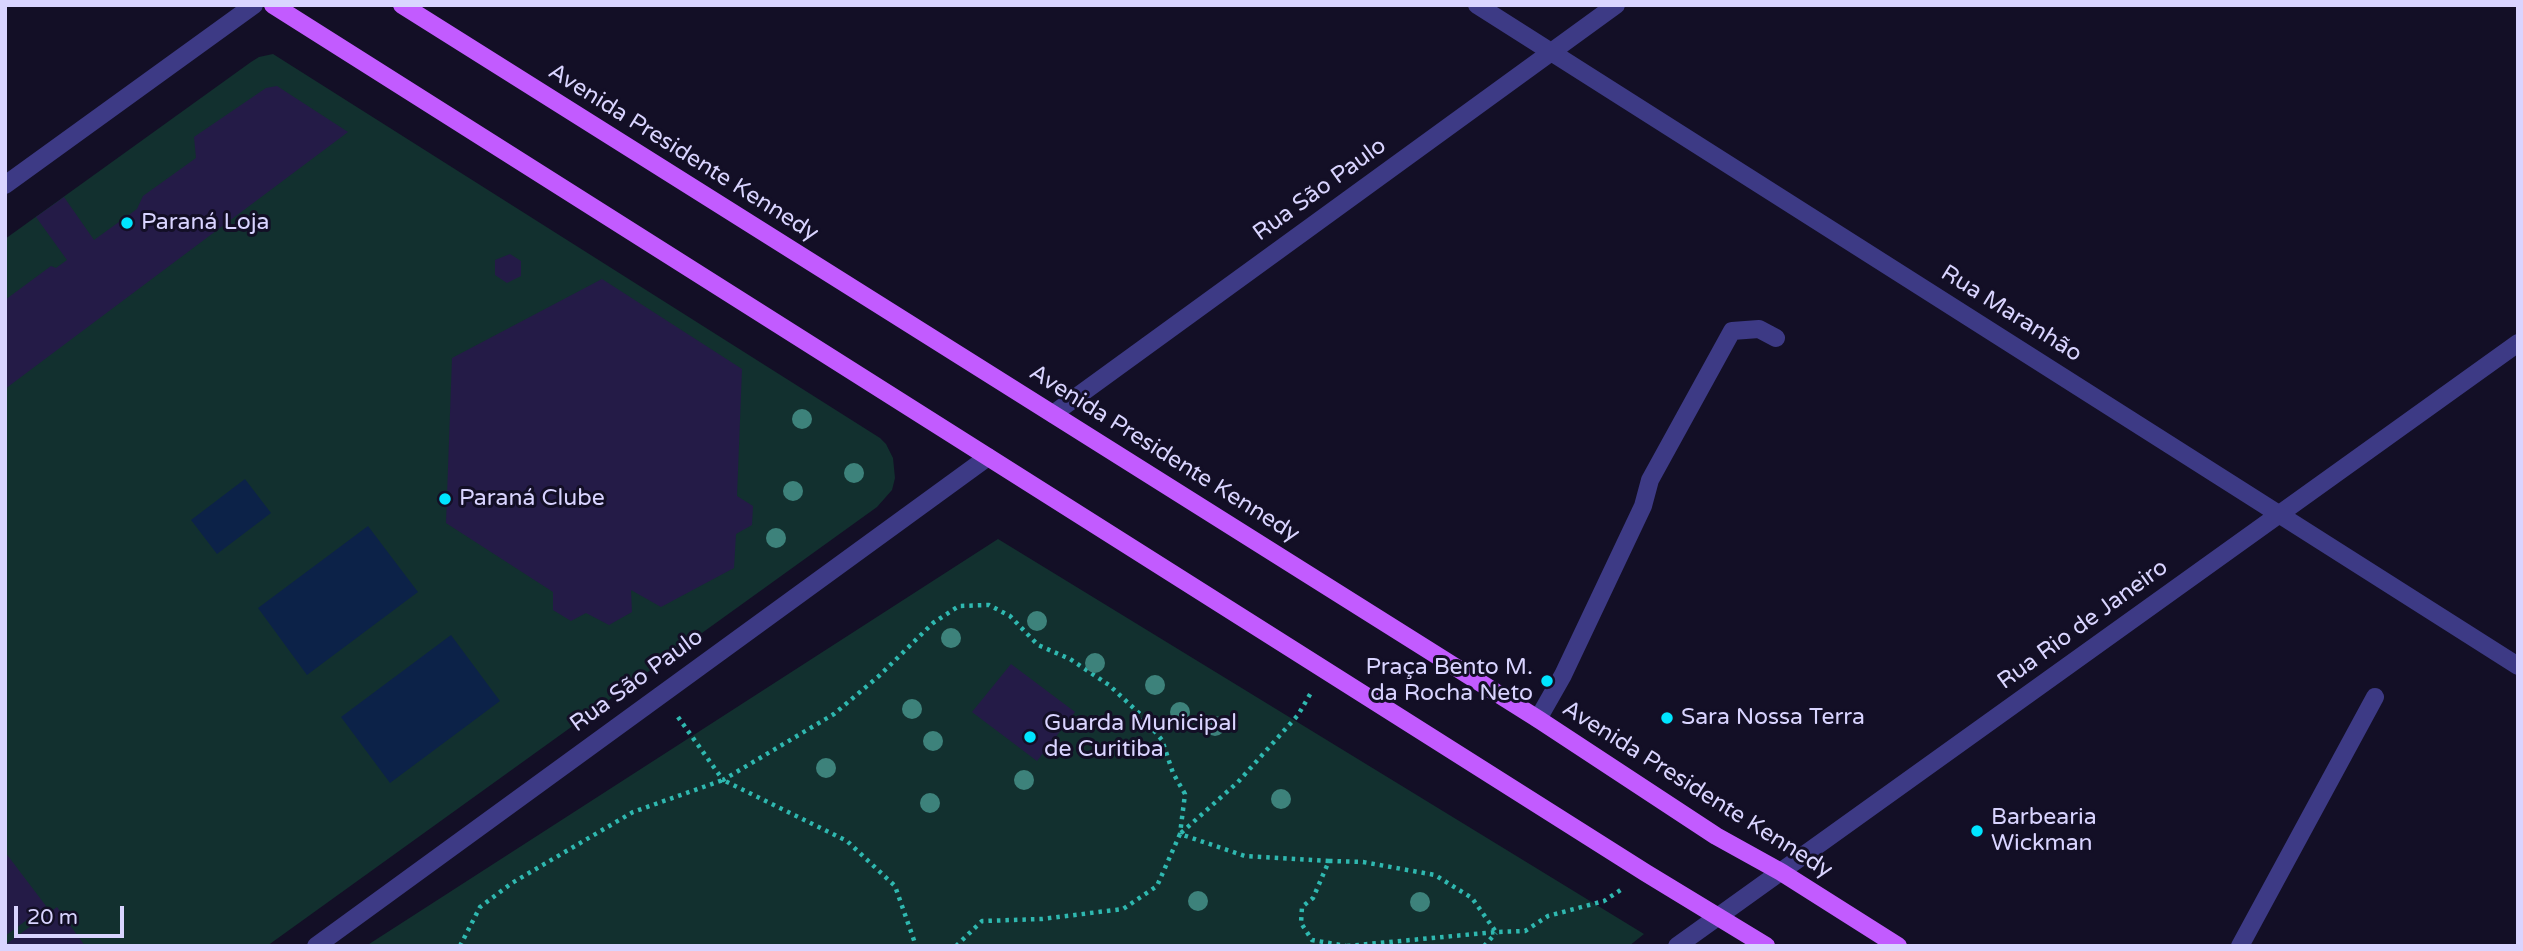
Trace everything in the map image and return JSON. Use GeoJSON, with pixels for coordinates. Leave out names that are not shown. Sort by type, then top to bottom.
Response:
{"type":"FeatureCollection","features":[{"type":"Feature","properties":{"kind":"main road"},"geometry":{"type":"LineString","coordinates":[[273,5],[1646,873],[1766,946]]}},
{"type":"Feature","properties":{"kind":"main road","name":"Avenida Presidente Kennedy"},"geometry":{"type":"LineString","coordinates":[[402,5],[1538,719],[1716,836],[1781,872],[1898,946]]}},
{"type":"Feature","properties":{"kind":"street"},"geometry":{"type":"LineString","coordinates":[[5,185],[254,5]]}},
{"type":"Feature","properties":{"kind":"street","name":"Rua Maranhão"},"geometry":{"type":"LineString","coordinates":[[1477,5],[2518,666]]}},
{"type":"Feature","properties":{"kind":"street","name":"Rua São Paulo"},"geometry":{"type":"LineString","coordinates":[[1053,414],[1616,5]]}},
{"type":"Feature","properties":{"kind":"street"},"geometry":{"type":"LineString","coordinates":[[1538,719],[1563,676],[1643,506],[1650,480],[1732,331],[1759,328],[1776,338]]}},
{"type":"Feature","properties":{"kind":"street","name":"Rua Rio de Janeiro"},"geometry":{"type":"LineString","coordinates":[[1677,946],[2518,343]]}},
{"type":"Feature","properties":{"kind":"street","name":"Rua São Paulo"},"geometry":{"type":"LineString","coordinates":[[316,946],[988,457]]}},
{"type":"Feature","properties":{"kind":"street"},"geometry":{"type":"LineString","coordinates":[[2240,946],[2375,697]]}},
{"type":"Feature","properties":{"kind":"path"},"geometry":{"type":"LineString","coordinates":[[460,946],[480,907],[512,883],[633,812],[723,780],[834,714],[959,606],[989,605],[1010,615],[1038,645],[1070,659],[1109,685],[1140,714],[1162,740],[1173,774],[1185,794],[1180,834],[1157,886],[1123,909],[1042,919],[982,921],[956,946]]}},
{"type":"Feature","properties":{"kind":"path"},"geometry":{"type":"LineString","coordinates":[[1180,834],[1238,782],[1298,715],[1326,669]]}},
{"type":"Feature","properties":{"kind":"path"},"geometry":{"type":"LineString","coordinates":[[662,693],[723,780],[847,841],[895,886],[916,946]]}},
{"type":"Feature","properties":{"kind":"path"},"geometry":{"type":"LineString","coordinates":[[1180,834],[1245,856],[1363,862],[1434,876],[1472,898],[1496,932]]}},
{"type":"Feature","properties":{"kind":"path"},"geometry":{"type":"LineString","coordinates":[[1329,861],[1313,898],[1302,906],[1301,923],[1312,940],[1347,946],[1525,930],[1548,916],[1604,901],[1646,873]]}},
{"type":"Feature","properties":{"kind":"path"},"geometry":{"type":"LineString","coordinates":[[1484,946],[1496,932]]}},
{"type":"Feature","properties":{"kind":"green space","name":"Paraná Clube"},"geometry":{"type":"Polygon","coordinates":[[[273,54],[880,438],[893,458],[895,478],[892,490],[877,507],[267,946],[5,946],[5,239],[251,62],[273,54]]]}},
{"type":"Feature","properties":{"kind":"green space"},"geometry":{"type":"Polygon","coordinates":[[[998,539],[1644,934],[1629,946],[366,946],[998,539]]]}},
{"type":"Feature","properties":{"kind":"water"},"geometry":{"type":"Polygon","coordinates":[[[245,479],[271,513],[217,554],[191,520],[245,479]]]}},
{"type":"Feature","properties":{"kind":"water"},"geometry":{"type":"Polygon","coordinates":[[[368,526],[418,592],[307,675],[258,608],[368,526]]]}},
{"type":"Feature","properties":{"kind":"water"},"geometry":{"type":"Polygon","coordinates":[[[451,635],[500,701],[390,783],[341,717],[451,635]]]}},
{"type":"Feature","properties":{"kind":"building"},"geometry":{"type":"Polygon","coordinates":[[[277,86],[348,132],[5,389],[5,300],[51,266],[56,268],[67,260],[36,217],[64,197],[94,240],[137,209],[143,196],[196,158],[194,137],[266,88],[277,86]]]}},
{"type":"Feature","properties":{"kind":"building"},"geometry":{"type":"Polygon","coordinates":[[[510,254],[521,261],[521,276],[507,283],[495,275],[495,260],[510,254]]]}},
{"type":"Feature","properties":{"kind":"building"},"geometry":{"type":"Polygon","coordinates":[[[602,279],[742,369],[737,496],[753,506],[752,525],[736,534],[734,568],[661,607],[631,590],[632,612],[609,625],[586,613],[571,621],[553,610],[553,592],[446,523],[452,358],[602,279]]]}},
{"type":"Feature","properties":{"kind":"building","name":"Guarda Municipal de Curitiba"},"geometry":{"type":"Polygon","coordinates":[[[1011,664],[1075,712],[1037,761],[972,712],[1011,664]]]}},
{"type":"Feature","properties":{"kind":"building"},"geometry":{"type":"Polygon","coordinates":[[[5,852],[46,906],[5,936],[5,852]]]}},
{"type":"Feature","properties":{"kind":"building"},"geometry":{"type":"Polygon","coordinates":[[[57,907],[85,946],[5,946],[5,945],[57,907]]]}},
{"type":"Feature","properties":{"kind":"place","name":"Paraná Loja"},"geometry":{"type":"Point","coordinates":[127,223]}},
{"type":"Feature","properties":{"kind":"place","name":"Paraná Clube"},"geometry":{"type":"Point","coordinates":[445,499]}},
{"type":"Feature","properties":{"kind":"place","name":"Praça Bento M. da Rocha Neto"},"geometry":{"type":"Point","coordinates":[1547,681]}},
{"type":"Feature","properties":{"kind":"place","name":"Sara Nossa Terra"},"geometry":{"type":"Point","coordinates":[1667,718]}},
{"type":"Feature","properties":{"kind":"place","name":"Guarda Municipal de Curitiba"},"geometry":{"type":"Point","coordinates":[1030,737]}},
{"type":"Feature","properties":{"kind":"place","name":"Barbearia Wickman"},"geometry":{"type":"Point","coordinates":[1977,831]}}]}
